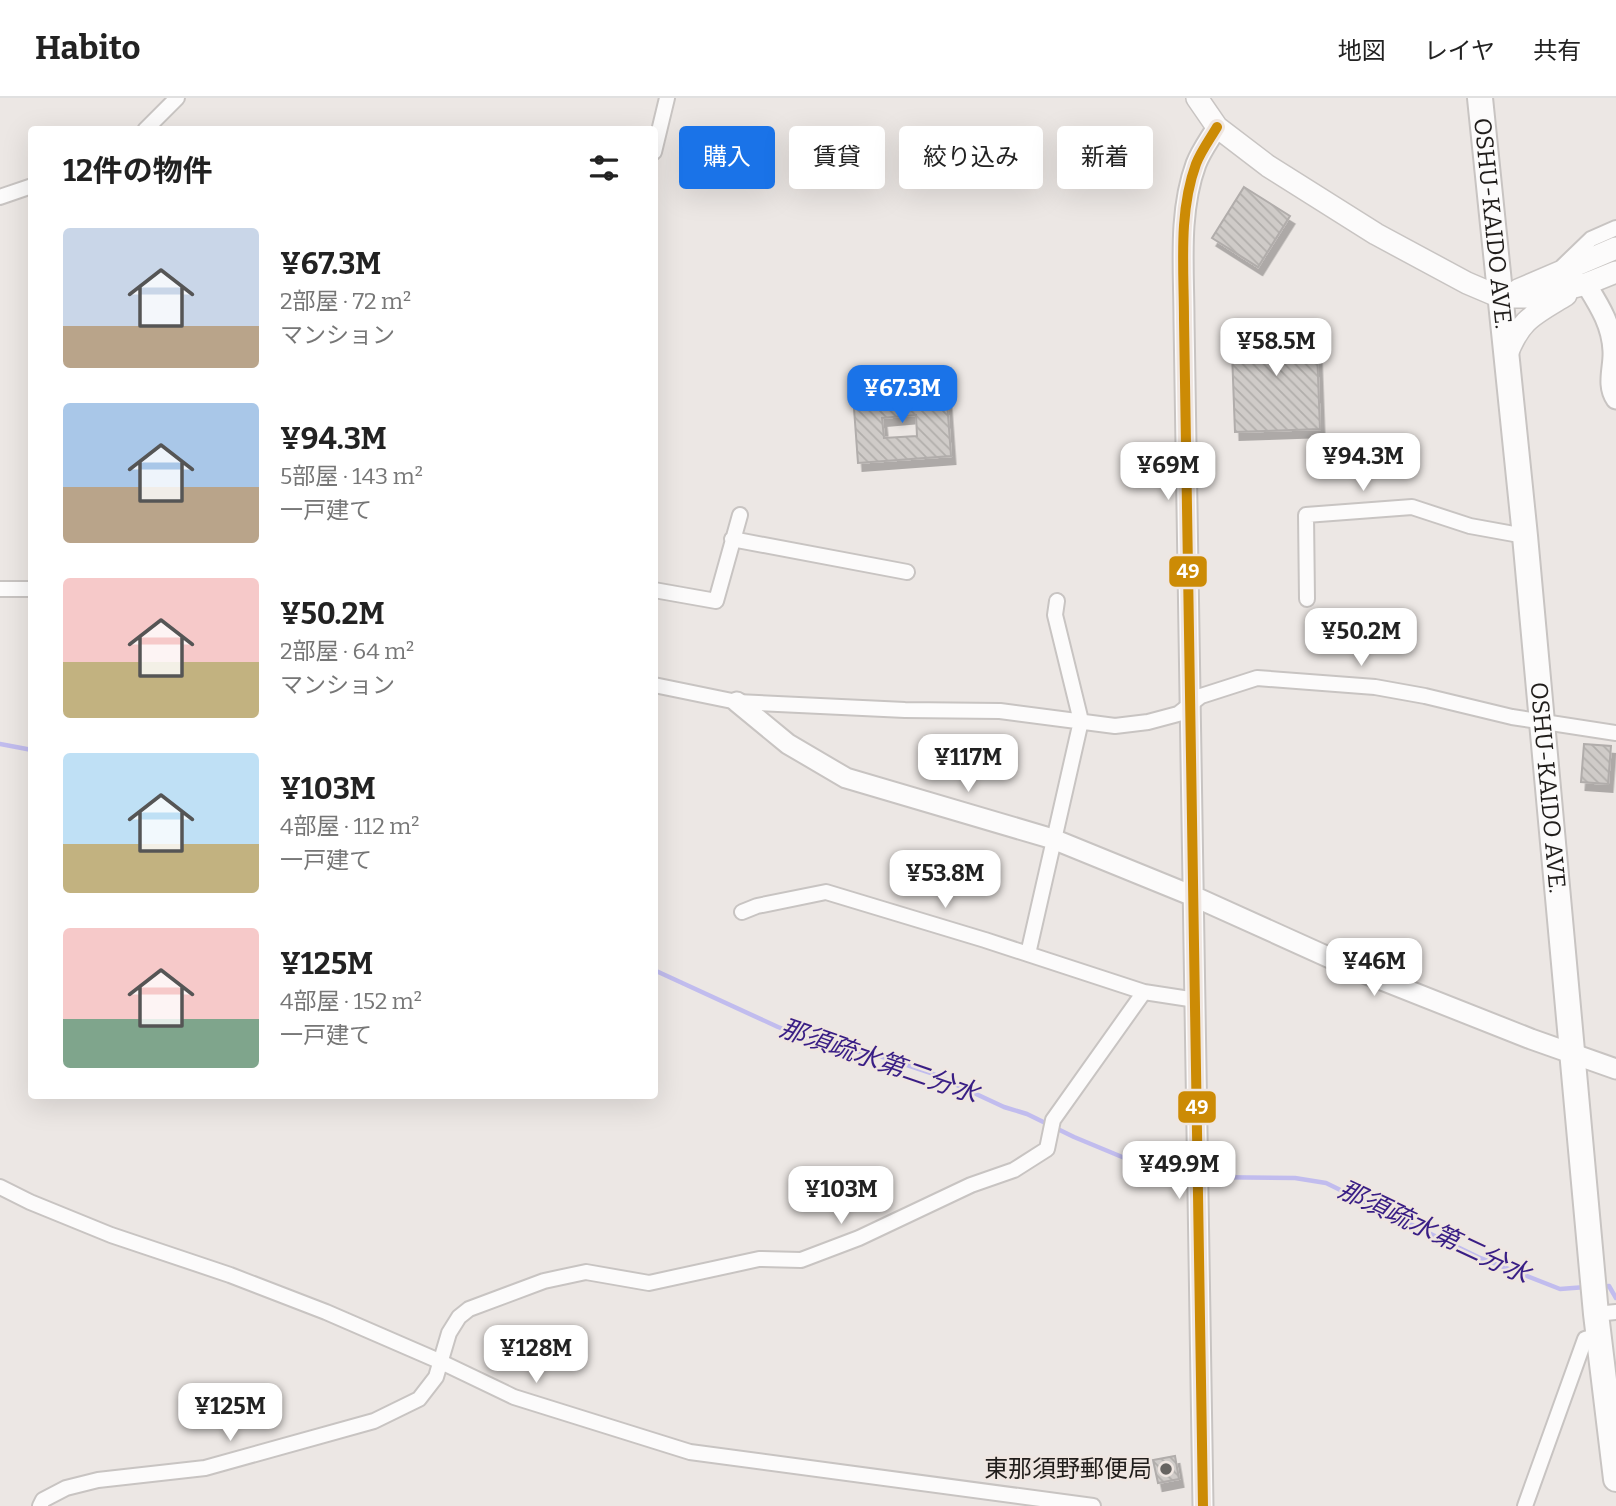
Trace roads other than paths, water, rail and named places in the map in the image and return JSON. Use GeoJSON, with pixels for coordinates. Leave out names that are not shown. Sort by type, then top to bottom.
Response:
{"type":"FeatureCollection","features":[{"type":"Feature","properties":{"kind":"highway","name":"OSHU-KAIDO AVE."},"geometry":{"type":"LineString","coordinates":[[1480,98],[1574,1055],[1604,1320],[1616,1479]]}},
{"type":"Feature","properties":{"kind":"main road"},"geometry":{"type":"LineString","coordinates":[[1197,98],[1217,127],[1268,166],[1376,234],[1467,283],[1500,297],[1532,296],[1586,284],[1616,272]]}},
{"type":"Feature","properties":{"kind":"main road"},"geometry":{"type":"LineString","coordinates":[[1500,297],[1616,248]]}},
{"type":"Feature","properties":{"kind":"main road"},"geometry":{"type":"LineString","coordinates":[[1506,357],[1515,334],[1525,322],[1586,284]]}},
{"type":"Feature","properties":{"kind":"street"},"geometry":{"type":"LineString","coordinates":[[149,126],[177,98]]}},
{"type":"Feature","properties":{"kind":"street"},"geometry":{"type":"LineString","coordinates":[[658,135],[667,98]]}},
{"type":"Feature","properties":{"kind":"street"},"geometry":{"type":"LineString","coordinates":[[1203,1506],[1184,320],[1185,209],[1197,161],[1217,127]]}},
{"type":"Feature","properties":{"kind":"street"},"geometry":{"type":"LineString","coordinates":[[0,197],[28,187]]}},
{"type":"Feature","properties":{"kind":"street"},"geometry":{"type":"LineString","coordinates":[[1555,275],[1591,239],[1616,229]]}},
{"type":"Feature","properties":{"kind":"street"},"geometry":{"type":"LineString","coordinates":[[1586,284],[1616,286]]}},
{"type":"Feature","properties":{"kind":"street"},"geometry":{"type":"LineString","coordinates":[[1586,284],[1606,317],[1613,349],[1611,392],[1616,399]]}},
{"type":"Feature","properties":{"kind":"street"},"geometry":{"type":"LineString","coordinates":[[1307,599],[1306,515],[1412,507],[1470,526],[1525,536]]}},
{"type":"Feature","properties":{"kind":"street"},"geometry":{"type":"LineString","coordinates":[[658,591],[716,601],[740,515]]}},
{"type":"Feature","properties":{"kind":"street"},"geometry":{"type":"LineString","coordinates":[[732,539],[906,572]]}},
{"type":"Feature","properties":{"kind":"street"},"geometry":{"type":"LineString","coordinates":[[0,589],[28,589]]}},
{"type":"Feature","properties":{"kind":"street"},"geometry":{"type":"LineString","coordinates":[[1028,954],[1081,721],[1055,615],[1057,601]]}},
{"type":"Feature","properties":{"kind":"street"},"geometry":{"type":"LineString","coordinates":[[658,686],[737,702],[905,710],[1000,711],[1115,726],[1148,722],[1178,714],[1201,696],[1258,678],[1375,687],[1512,717],[1616,733]]}},
{"type":"Feature","properties":{"kind":"street"},"geometry":{"type":"LineString","coordinates":[[737,702],[788,744],[846,778],[1053,839],[1193,896],[1359,971],[1616,1069]]}},
{"type":"Feature","properties":{"kind":"street"},"geometry":{"type":"LineString","coordinates":[[742,912],[757,906],[826,892],[1144,992],[1196,1000]]}},
{"type":"Feature","properties":{"kind":"street"},"geometry":{"type":"LineString","coordinates":[[40,1506],[43,1500],[66,1488],[98,1480],[205,1468],[374,1421],[419,1398],[436,1377],[449,1333],[459,1317],[469,1309],[544,1280],[586,1272],[649,1283],[759,1259],[801,1260],[859,1238],[971,1185],[1014,1170],[1046,1149],[1053,1120],[1144,992]]}},
{"type":"Feature","properties":{"kind":"street"},"geometry":{"type":"LineString","coordinates":[[0,1187],[111,1235],[230,1275],[326,1312],[514,1396],[690,1452],[1093,1506]]}},
{"type":"Feature","properties":{"kind":"street"},"geometry":{"type":"LineString","coordinates":[[1525,1506],[1585,1339],[1604,1320]]}},
{"type":"Feature","properties":{"kind":"waterway","name":"那須疏水第二分水"},"geometry":{"type":"LineString","coordinates":[[0,744],[28,749]]}},
{"type":"Feature","properties":{"kind":"waterway","name":"那須疏水第二分水"},"geometry":{"type":"LineString","coordinates":[[658,972],[778,1027],[832,1047],[874,1054],[931,1073],[1139,1164],[1177,1176],[1193,1176]]}},
{"type":"Feature","properties":{"kind":"waterway","name":"那須疏水第二分水"},"geometry":{"type":"LineString","coordinates":[[1202,1177],[1295,1178],[1326,1183],[1478,1257],[1560,1289],[1586,1287]]}},
{"type":"Feature","properties":{"kind":"waterway","name":"那須疏水第二分水"},"geometry":{"type":"LineString","coordinates":[[1602,1287],[1609,1286],[1616,1298]]}},
{"type":"Feature","properties":{"kind":"place","name":"東那須野郵便局"},"geometry":{"type":"Point","coordinates":[1166,1469]}}]}
